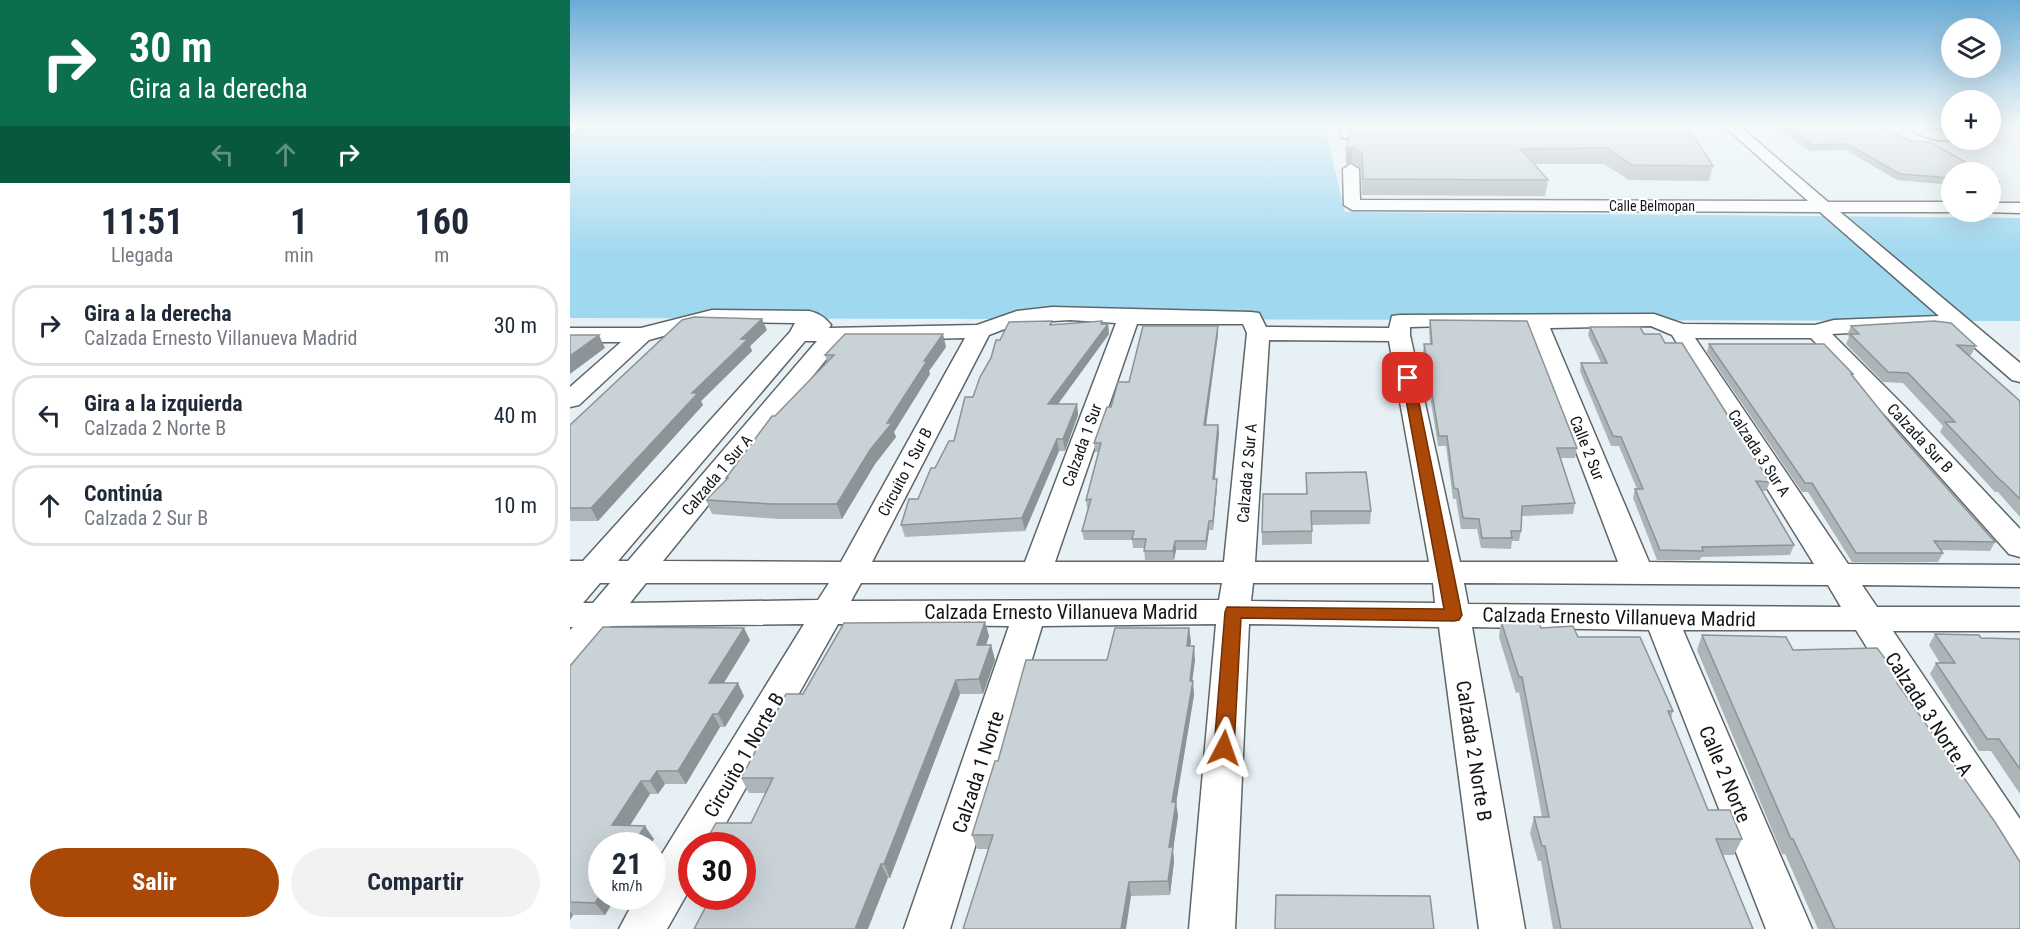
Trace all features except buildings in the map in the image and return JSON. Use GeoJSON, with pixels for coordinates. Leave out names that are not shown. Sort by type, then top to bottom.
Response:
{"type":"FeatureCollection","features":[{"type":"Feature","properties":{"kind":"street"},"geometry":{"type":"LineString","coordinates":[[1779,167],[2020,375]]}},
{"type":"Feature","properties":{"kind":"street","name":"Calle Belmopan"},"geometry":{"type":"LineString","coordinates":[[1351,169],[1352,205],[1941,207]]}},
{"type":"Feature","properties":{"kind":"street"},"geometry":{"type":"LineString","coordinates":[[2001,208],[2020,208]]}},
{"type":"Feature","properties":{"kind":"street"},"geometry":{"type":"LineString","coordinates":[[570,335],[641,335],[712,316],[804,326],[834,335],[980,331],[1004,319],[1049,312],[1128,317],[1251,318],[1258,333],[1399,335],[1400,321],[1487,319],[1537,322],[1654,320],[1680,331],[1817,332],[1834,326],[1936,322],[1965,328]]}},
{"type":"Feature","properties":{"kind":"street","name":"Calzada 1 Sur"},"geometry":{"type":"LineString","coordinates":[[1036,573],[1128,317]]}},
{"type":"Feature","properties":{"kind":"street","name":"Calle 2 Sur"},"geometry":{"type":"LineString","coordinates":[[1537,322],[1638,573]]}},
{"type":"Feature","properties":{"kind":"street","name":"Calzada 1 Sur A"},"geometry":{"type":"LineString","coordinates":[[570,597],[581,573],[804,326]]}},
{"type":"Feature","properties":{"kind":"street","name":"Circuito 1 Sur B"},"geometry":{"type":"LineString","coordinates":[[828,612],[980,331]]}},
{"type":"Feature","properties":{"kind":"street","name":"Calzada 3 Sur A"},"geometry":{"type":"LineString","coordinates":[[1680,331],[1837,574]]}},
{"type":"Feature","properties":{"kind":"street","name":"Calzada Sur B"},"geometry":{"type":"LineString","coordinates":[[1817,332],[1897,413],[2020,547]]}},
{"type":"Feature","properties":{"kind":"street","name":"Calzada 2 Sur A"},"geometry":{"type":"LineString","coordinates":[[1212,929],[1233,612],[1239,573],[1258,333]]}},
{"type":"Feature","properties":{"kind":"street"},"geometry":{"type":"LineString","coordinates":[[570,400],[641,335]]}},
{"type":"Feature","properties":{"kind":"street","name":"Calzada 1 Sur A"},"geometry":{"type":"LineString","coordinates":[[570,653],[586,615],[636,573],[834,335]]}},
{"type":"Feature","properties":{"kind":"street","name":"Calzada 2 Norte B"},"geometry":{"type":"LineString","coordinates":[[1399,335],[1447,573],[1502,929]]}},
{"type":"Feature","properties":{"kind":"street"},"geometry":{"type":"LineString","coordinates":[[581,573],[1638,573],[2020,576]]}},
{"type":"Feature","properties":{"kind":"street","name":"Calzada 3 Norte A"},"geometry":{"type":"LineString","coordinates":[[1837,574],[2020,855]]}},
{"type":"Feature","properties":{"kind":"street","name":"Calzada Ernesto Villanueva Madrid"},"geometry":{"type":"LineString","coordinates":[[586,615],[828,612],[1029,614],[1233,612],[1660,618],[2020,619]]}},
{"type":"Feature","properties":{"kind":"street","name":"Circuito 1 Norte B"},"geometry":{"type":"LineString","coordinates":[[642,929],[828,612]]}},
{"type":"Feature","properties":{"kind":"street","name":"Calzada 1 Norte"},"geometry":{"type":"LineString","coordinates":[[927,929],[1029,614]]}},
{"type":"Feature","properties":{"kind":"street","name":"Calle 2 Norte"},"geometry":{"type":"LineString","coordinates":[[1660,618],[1789,929]]}},
{"type":"Feature","properties":{"kind":"shaded area"},"geometry":{"type":"Polygon","coordinates":[[[570,167],[1334,167],[1345,212],[1941,217],[1941,222],[2001,222],[2001,218],[2020,218],[2020,321],[570,318],[570,167]]]}},
{"type":"Feature","properties":{"kind":"route"},"geometry":{"type":"LineString","coordinates":[[1224,748],[1233,612],[1454,615],[1408,378]]}}]}
